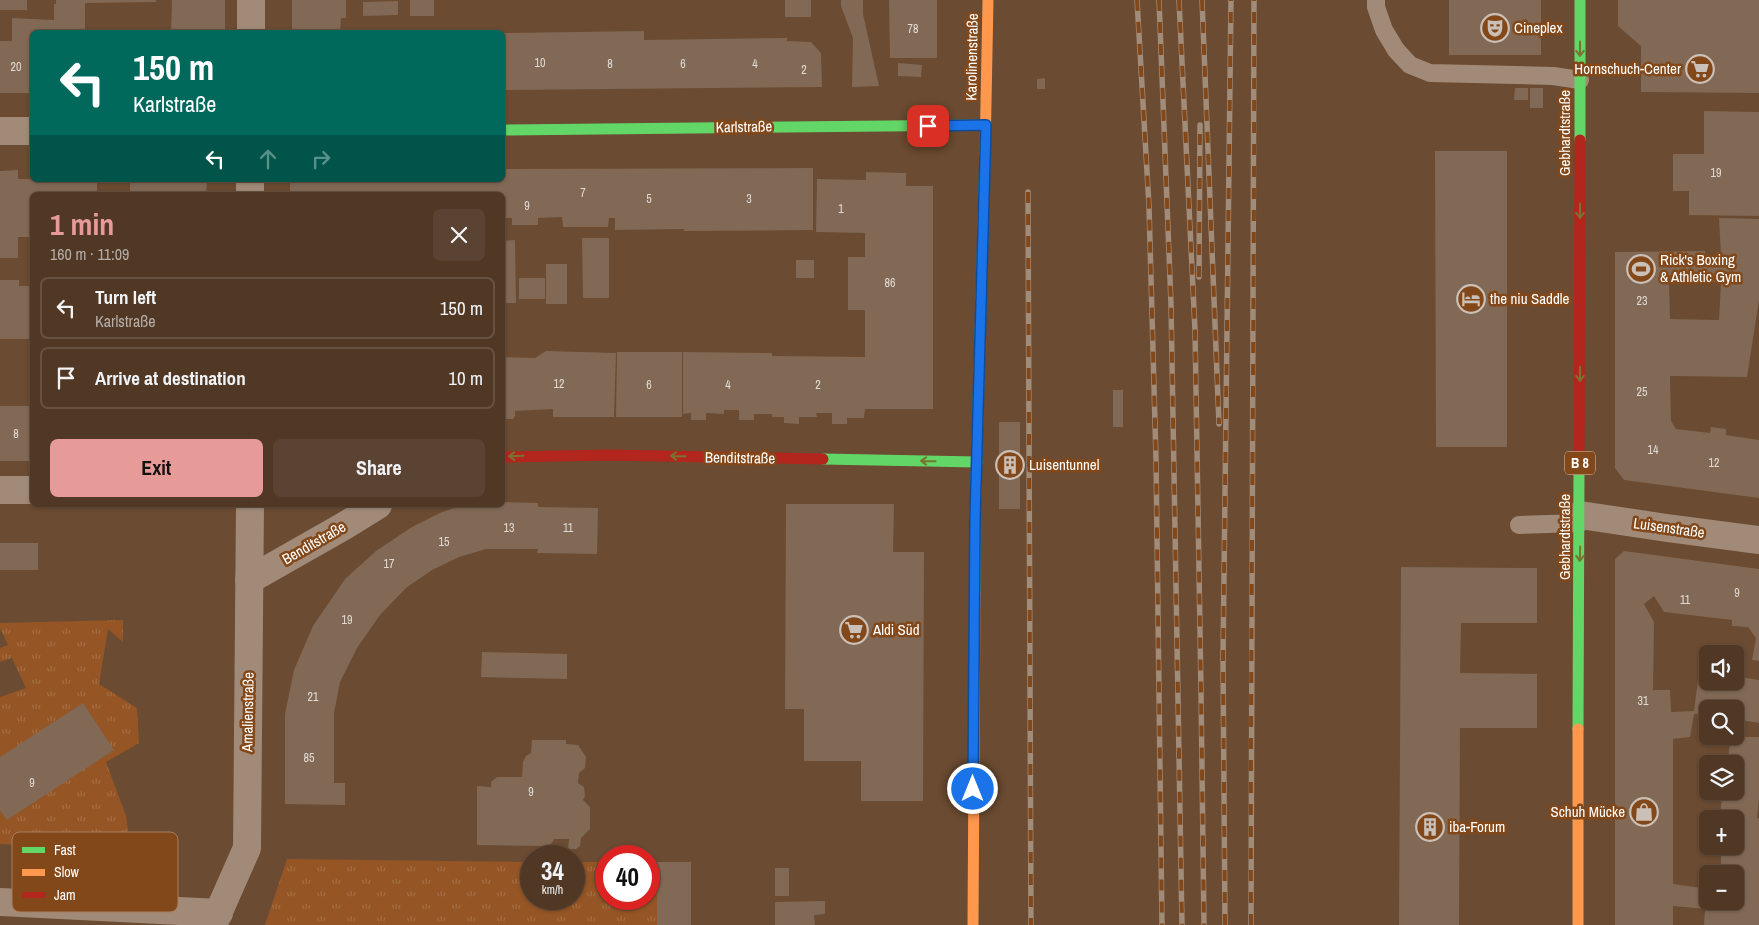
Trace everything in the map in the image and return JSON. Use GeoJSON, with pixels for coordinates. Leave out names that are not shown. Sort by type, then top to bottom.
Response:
{"type":"FeatureCollection","features":[{"type":"Feature","properties":{"kind":"street"},"geometry":{"type":"LineString","coordinates":[[251,0],[251,30]]}},
{"type":"Feature","properties":{"kind":"street","name":"Karolinenstraße"},"geometry":{"type":"LineString","coordinates":[[973,925],[977,462],[988,0]]}},
{"type":"Feature","properties":{"kind":"street","name":"Gebhardtstraße"},"geometry":{"type":"LineString","coordinates":[[1578,925],[1580,0]]}},
{"type":"Feature","properties":{"kind":"street","name":"Karlstraße"},"geometry":{"type":"LineString","coordinates":[[505,130],[986,125]]}},
{"type":"Feature","properties":{"kind":"street"},"geometry":{"type":"LineString","coordinates":[[0,131],[30,131]]}},
{"type":"Feature","properties":{"kind":"street","name":"Benditstraße"},"geometry":{"type":"LineString","coordinates":[[505,457],[609,455],[977,462]]}},
{"type":"Feature","properties":{"kind":"street"},"geometry":{"type":"LineString","coordinates":[[0,490],[30,490]]}},
{"type":"Feature","properties":{"kind":"street","name":"Amalienstraße"},"geometry":{"type":"LineString","coordinates":[[216,919],[247,848],[250,507]]}},
{"type":"Feature","properties":{"kind":"street","name":"Benditstraße"},"geometry":{"type":"LineString","coordinates":[[250,580],[375,507]]}},
{"type":"Feature","properties":{"kind":"street","name":"Luisenstraße"},"geometry":{"type":"LineString","coordinates":[[1580,519],[1759,540]]}},
{"type":"Feature","properties":{"kind":"street"},"geometry":{"type":"LineString","coordinates":[[127,912],[216,919]]}},
{"type":"Feature","properties":{"kind":"lane"},"geometry":{"type":"LineString","coordinates":[[1376,0],[1376,7],[1384,30],[1396,50],[1410,65],[1430,73],[1553,76],[1580,80]]}},
{"type":"Feature","properties":{"kind":"lane"},"geometry":{"type":"LineString","coordinates":[[1519,525],[1580,519]]}},
{"type":"Feature","properties":{"kind":"green space"},"geometry":{"type":"Polygon","coordinates":[[[123,620],[123,642],[108,629],[99,684],[137,708],[139,743],[106,762],[126,816],[128,832],[12,832],[12,844],[0,844],[0,697],[26,688],[12,658],[0,662],[0,648],[8,645],[0,628],[0,623],[123,620]]]}},
{"type":"Feature","properties":{"kind":"green space"},"geometry":{"type":"Polygon","coordinates":[[[287,859],[520,862],[520,910],[585,910],[585,862],[595,862],[595,910],[657,910],[657,925],[265,925],[287,859]]]}},
{"type":"Feature","properties":{"kind":"building"},"geometry":{"type":"Polygon","coordinates":[[[0,0],[27,0],[27,10],[0,10],[0,0]]]}},
{"type":"Feature","properties":{"kind":"building"},"geometry":{"type":"Polygon","coordinates":[[[56,0],[156,0],[156,2],[85,3],[85,30],[30,30],[30,93],[0,93],[0,41],[12,41],[12,18],[54,20],[54,4],[56,4],[56,0]]]}},
{"type":"Feature","properties":{"kind":"building"},"geometry":{"type":"Polygon","coordinates":[[[172,0],[225,0],[225,30],[171,30],[172,0]]]}},
{"type":"Feature","properties":{"kind":"building"},"geometry":{"type":"Polygon","coordinates":[[[292,0],[346,0],[346,18],[341,18],[340,30],[292,30],[292,0]]]}},
{"type":"Feature","properties":{"kind":"building"},"geometry":{"type":"Polygon","coordinates":[[[410,0],[434,0],[434,16],[410,16],[410,0]]]}},
{"type":"Feature","properties":{"kind":"building"},"geometry":{"type":"Polygon","coordinates":[[[785,0],[811,0],[811,17],[785,17],[785,0]]]}},
{"type":"Feature","properties":{"kind":"building"},"geometry":{"type":"Polygon","coordinates":[[[841,0],[863,0],[863,14],[879,86],[852,87],[853,38],[841,6],[841,0]]]}},
{"type":"Feature","properties":{"kind":"building"},"geometry":{"type":"Polygon","coordinates":[[[889,0],[937,0],[937,58],[890,58],[889,0]]]}},
{"type":"Feature","properties":{"kind":"building","name":"Cineplex"},"geometry":{"type":"Polygon","coordinates":[[[1449,0],[1541,0],[1541,55],[1449,55],[1449,0]]]}},
{"type":"Feature","properties":{"kind":"building","name":"Hornschuch-Center"},"geometry":{"type":"Polygon","coordinates":[[[1618,0],[1759,0],[1759,93],[1641,92],[1641,46],[1618,26],[1618,0]]]}},
{"type":"Feature","properties":{"kind":"building"},"geometry":{"type":"Polygon","coordinates":[[[398,1],[398,15],[363,16],[363,2],[398,1]]]}},
{"type":"Feature","properties":{"kind":"building"},"geometry":{"type":"Polygon","coordinates":[[[644,31],[644,40],[787,38],[787,41],[811,42],[821,53],[822,87],[505,90],[505,33],[644,31]]]}},
{"type":"Feature","properties":{"kind":"building"},"geometry":{"type":"Polygon","coordinates":[[[898,63],[922,65],[921,77],[898,76],[898,63]]]}},
{"type":"Feature","properties":{"kind":"building"},"geometry":{"type":"Polygon","coordinates":[[[1045,78],[1045,89],[1037,89],[1037,79],[1045,78]]]}},
{"type":"Feature","properties":{"kind":"building"},"geometry":{"type":"Polygon","coordinates":[[[1515,88],[1528,88],[1528,100],[1514,100],[1515,88]]]}},
{"type":"Feature","properties":{"kind":"building"},"geometry":{"type":"Polygon","coordinates":[[[1530,88],[1543,88],[1543,108],[1530,108],[1530,88]]]}},
{"type":"Feature","properties":{"kind":"building"},"geometry":{"type":"Polygon","coordinates":[[[1704,111],[1759,112],[1759,216],[1689,215],[1689,191],[1673,191],[1673,154],[1704,154],[1704,111]]]}},
{"type":"Feature","properties":{"kind":"building","name":"the niu Saddle"},"geometry":{"type":"Polygon","coordinates":[[[1435,151],[1507,151],[1507,447],[1436,447],[1435,151]]]}},
{"type":"Feature","properties":{"kind":"building"},"geometry":{"type":"Polygon","coordinates":[[[813,168],[813,230],[615,230],[615,218],[609,218],[608,227],[563,227],[562,217],[538,218],[538,225],[512,225],[512,218],[505,218],[505,192],[290,192],[290,182],[505,182],[505,169],[813,168]]]}},
{"type":"Feature","properties":{"kind":"building"},"geometry":{"type":"Polygon","coordinates":[[[18,170],[18,179],[30,179],[30,182],[97,182],[97,192],[30,192],[30,237],[18,237],[18,258],[0,258],[0,171],[18,170]]]}},
{"type":"Feature","properties":{"kind":"building"},"geometry":{"type":"Polygon","coordinates":[[[866,172],[906,173],[906,186],[933,186],[933,409],[865,409],[864,418],[847,418],[847,424],[832,424],[832,413],[816,413],[817,417],[799,417],[799,424],[784,423],[784,417],[772,417],[772,414],[754,414],[754,420],[739,420],[739,410],[724,410],[724,414],[706,413],[706,420],[691,420],[691,413],[683,414],[683,352],[772,353],[772,356],[865,357],[865,310],[848,310],[848,257],[865,257],[865,233],[816,232],[817,179],[866,180],[866,172]]]}},
{"type":"Feature","properties":{"kind":"building"},"geometry":{"type":"Polygon","coordinates":[[[130,182],[207,182],[206,192],[130,192],[130,182]]]}},
{"type":"Feature","properties":{"kind":"building"},"geometry":{"type":"Polygon","coordinates":[[[1719,218],[1759,219],[1759,300],[1747,377],[1670,376],[1671,421],[1676,429],[1710,433],[1711,427],[1726,429],[1726,435],[1759,440],[1759,498],[1624,480],[1615,468],[1615,252],[1705,251],[1705,256],[1721,256],[1719,218]],[[1721,282],[1669,283],[1670,319],[1719,320],[1721,282]]]}},
{"type":"Feature","properties":{"kind":"building"},"geometry":{"type":"Polygon","coordinates":[[[582,238],[609,238],[609,298],[583,298],[582,238]]]}},
{"type":"Feature","properties":{"kind":"building"},"geometry":{"type":"Polygon","coordinates":[[[515,240],[516,303],[505,303],[505,241],[515,240]]]}},
{"type":"Feature","properties":{"kind":"building"},"geometry":{"type":"Polygon","coordinates":[[[796,260],[814,260],[814,278],[796,278],[796,260]]]}},
{"type":"Feature","properties":{"kind":"building"},"geometry":{"type":"Polygon","coordinates":[[[546,264],[567,264],[567,304],[546,304],[546,264]]]}},
{"type":"Feature","properties":{"kind":"building"},"geometry":{"type":"Polygon","coordinates":[[[519,278],[545,278],[545,299],[519,299],[519,278]]]}},
{"type":"Feature","properties":{"kind":"building"},"geometry":{"type":"Polygon","coordinates":[[[0,280],[19,280],[19,286],[30,286],[30,339],[0,339],[0,280]]]}},
{"type":"Feature","properties":{"kind":"building"},"geometry":{"type":"Polygon","coordinates":[[[546,351],[616,353],[614,417],[553,417],[553,409],[515,411],[513,419],[505,419],[505,357],[535,358],[546,351]]]}},
{"type":"Feature","properties":{"kind":"building"},"geometry":{"type":"Polygon","coordinates":[[[617,352],[682,352],[682,417],[616,417],[617,352]]]}},
{"type":"Feature","properties":{"kind":"building"},"geometry":{"type":"Polygon","coordinates":[[[1113,390],[1123,390],[1123,427],[1113,427],[1113,390]]]}},
{"type":"Feature","properties":{"kind":"building"},"geometry":{"type":"Polygon","coordinates":[[[0,406],[30,406],[30,461],[0,461],[0,406]]]}},
{"type":"Feature","properties":{"kind":"building","name":"Luisentunnel"},"geometry":{"type":"Polygon","coordinates":[[[999,422],[1020,422],[1020,509],[999,509],[999,422]]]}},
{"type":"Feature","properties":{"kind":"building"},"geometry":{"type":"Polygon","coordinates":[[[505,502],[538,503],[538,507],[598,508],[597,554],[537,553],[538,549],[486,549],[459,557],[432,570],[406,588],[380,615],[357,648],[340,682],[334,713],[334,783],[345,783],[345,805],[285,804],[285,714],[294,670],[313,626],[345,579],[376,551],[412,527],[442,512],[458,507],[505,507],[505,502]]]}},
{"type":"Feature","properties":{"kind":"building","name":"Aldi Süd"},"geometry":{"type":"Polygon","coordinates":[[[786,504],[894,504],[893,552],[924,552],[923,801],[861,801],[861,761],[804,761],[804,709],[785,709],[786,504]]]}},
{"type":"Feature","properties":{"kind":"building"},"geometry":{"type":"Polygon","coordinates":[[[0,543],[38,543],[38,570],[0,570],[0,543]]]}},
{"type":"Feature","properties":{"kind":"building"},"geometry":{"type":"Polygon","coordinates":[[[1624,551],[1759,569],[1759,661],[1752,660],[1756,638],[1748,627],[1732,626],[1732,620],[1664,612],[1654,596],[1644,604],[1654,622],[1653,690],[1670,690],[1671,712],[1694,711],[1699,672],[1699,690],[1744,690],[1744,678],[1759,680],[1759,723],[1744,720],[1744,700],[1699,700],[1699,714],[1694,714],[1690,737],[1673,739],[1673,884],[1699,888],[1699,908],[1673,906],[1673,925],[1615,925],[1615,559],[1624,551]]]}},
{"type":"Feature","properties":{"kind":"building","name":"iba-Forum"},"geometry":{"type":"Polygon","coordinates":[[[1401,567],[1537,568],[1537,623],[1461,623],[1460,673],[1537,674],[1537,728],[1460,728],[1459,925],[1399,925],[1401,567]]]}},
{"type":"Feature","properties":{"kind":"building"},"geometry":{"type":"Polygon","coordinates":[[[482,652],[567,654],[567,679],[481,677],[482,652]]]}},
{"type":"Feature","properties":{"kind":"building"},"geometry":{"type":"Polygon","coordinates":[[[83,703],[114,750],[7,820],[0,810],[0,757],[83,703]]]}},
{"type":"Feature","properties":{"kind":"building"},"geometry":{"type":"Polygon","coordinates":[[[1744,737],[1759,737],[1759,799],[1757,818],[1759,818],[1759,925],[1704,925],[1705,910],[1744,910],[1744,865],[1721,865],[1721,855],[1744,855],[1744,810],[1720,810],[1722,800],[1744,800],[1744,755],[1728,755],[1730,745],[1744,745],[1744,737]]]}},
{"type":"Feature","properties":{"kind":"building"},"geometry":{"type":"Polygon","coordinates":[[[532,740],[566,740],[566,744],[578,745],[586,757],[585,768],[579,773],[578,783],[584,787],[585,796],[583,800],[590,807],[590,829],[581,838],[580,845],[568,845],[569,839],[554,839],[549,845],[477,845],[477,786],[491,787],[491,782],[497,777],[522,777],[523,762],[526,756],[531,753],[532,740]]]}},
{"type":"Feature","properties":{"kind":"building"},"geometry":{"type":"Polygon","coordinates":[[[660,862],[691,862],[691,925],[657,925],[657,910],[660,910],[660,862]]]}},
{"type":"Feature","properties":{"kind":"building"},"geometry":{"type":"Polygon","coordinates":[[[775,868],[789,868],[789,896],[775,896],[775,868]]]}},
{"type":"Feature","properties":{"kind":"building"},"geometry":{"type":"Polygon","coordinates":[[[825,901],[825,914],[814,915],[815,925],[775,925],[775,902],[825,901]]]}},
{"type":"Feature","properties":{"kind":"railway"},"geometry":{"type":"LineString","coordinates":[[1137,0],[1149,206],[1156,459],[1162,925]]}},
{"type":"Feature","properties":{"kind":"railway"},"geometry":{"type":"LineString","coordinates":[[1159,0],[1171,304],[1182,925]]}},
{"type":"Feature","properties":{"kind":"railway"},"geometry":{"type":"LineString","coordinates":[[1179,0],[1195,330],[1204,925]]}},
{"type":"Feature","properties":{"kind":"railway"},"geometry":{"type":"LineString","coordinates":[[1202,0],[1219,424]]}},
{"type":"Feature","properties":{"kind":"railway"},"geometry":{"type":"LineString","coordinates":[[1225,925],[1223,659],[1231,0]]}},
{"type":"Feature","properties":{"kind":"railway"},"geometry":{"type":"LineString","coordinates":[[1251,925],[1254,0]]}},
{"type":"Feature","properties":{"kind":"railway"},"geometry":{"type":"LineString","coordinates":[[1199,277],[1200,125]]}},
{"type":"Feature","properties":{"kind":"railway"},"geometry":{"type":"LineString","coordinates":[[1028,192],[1031,925]]}},
{"type":"Feature","properties":{"kind":"traffic: fast"},"geometry":{"type":"LineString","coordinates":[[1580,0],[1580,140]]}},
{"type":"Feature","properties":{"kind":"traffic: fast"},"geometry":{"type":"LineString","coordinates":[[505,130],[986,125]]}},
{"type":"Feature","properties":{"kind":"traffic: fast"},"geometry":{"type":"LineString","coordinates":[[975,593],[975,520],[985,154]]}},
{"type":"Feature","properties":{"kind":"traffic: fast"},"geometry":{"type":"LineString","coordinates":[[823,459],[977,462]]}},
{"type":"Feature","properties":{"kind":"traffic: fast"},"geometry":{"type":"LineString","coordinates":[[1578,729],[1579,468]]}},
{"type":"Feature","properties":{"kind":"traffic: slow"},"geometry":{"type":"LineString","coordinates":[[985,154],[988,0]]}},
{"type":"Feature","properties":{"kind":"traffic: slow"},"geometry":{"type":"LineString","coordinates":[[973,925],[975,593]]}},
{"type":"Feature","properties":{"kind":"traffic: slow"},"geometry":{"type":"LineString","coordinates":[[1578,729],[1578,925]]}},
{"type":"Feature","properties":{"kind":"traffic: jam"},"geometry":{"type":"LineString","coordinates":[[1579,468],[1580,140]]}},
{"type":"Feature","properties":{"kind":"traffic: jam"},"geometry":{"type":"LineString","coordinates":[[505,457],[609,455],[823,459]]}},
{"type":"Feature","properties":{"kind":"place","name":"Cineplex"},"geometry":{"type":"Point","coordinates":[1495,28]}},
{"type":"Feature","properties":{"kind":"place","name":"Hornschuch-Center"},"geometry":{"type":"Point","coordinates":[1700,69]}},
{"type":"Feature","properties":{"kind":"place","name":"Rick's Boxing & Athletic Gym"},"geometry":{"type":"Point","coordinates":[1641,269]}},
{"type":"Feature","properties":{"kind":"place","name":"the niu Saddle"},"geometry":{"type":"Point","coordinates":[1471,299]}},
{"type":"Feature","properties":{"kind":"place","name":"Luisentunnel"},"geometry":{"type":"Point","coordinates":[1010,465]}},
{"type":"Feature","properties":{"kind":"place","name":"Aldi Süd"},"geometry":{"type":"Point","coordinates":[854,630]}},
{"type":"Feature","properties":{"kind":"place","name":"Schuh Mücke"},"geometry":{"type":"Point","coordinates":[1644,812]}},
{"type":"Feature","properties":{"kind":"place","name":"iba-Forum"},"geometry":{"type":"Point","coordinates":[1430,827]}},
{"type":"Feature","properties":{"kind":"route"},"geometry":{"type":"LineString","coordinates":[[928,126],[986,125],[975,520],[973,789]]}}]}
